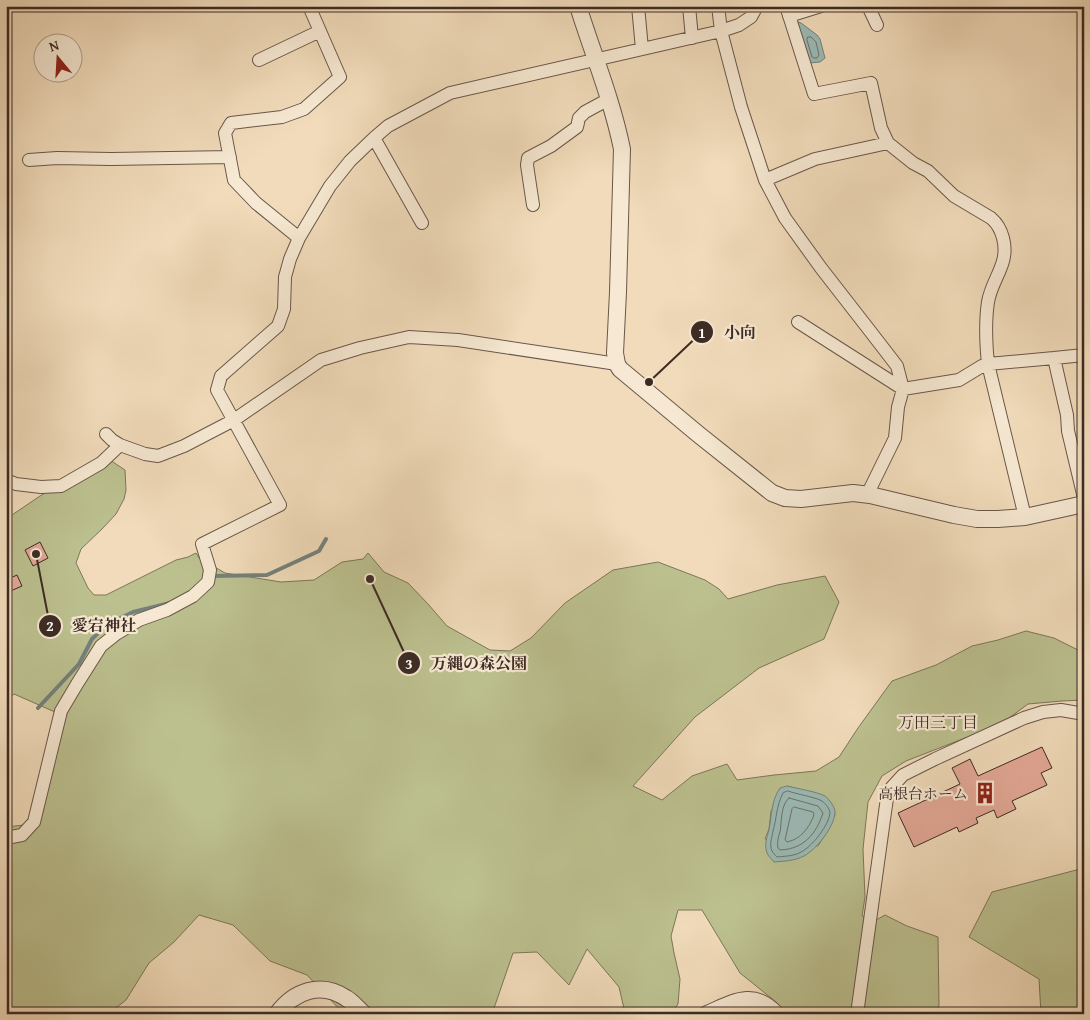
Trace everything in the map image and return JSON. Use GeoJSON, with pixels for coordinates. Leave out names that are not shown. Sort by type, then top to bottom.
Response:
{"type":"FeatureCollection","features":[{"type":"Feature","properties":{"kind":"street"},"geometry":{"type":"LineString","coordinates":[[299,238],[256,203],[234,180],[225,133],[231,123],[282,117],[304,109],[340,77],[309,6]]}},
{"type":"Feature","properties":{"kind":"street"},"geometry":{"type":"LineString","coordinates":[[578,6],[609,99],[622,149],[615,347],[615,358],[620,369],[772,493],[785,498],[801,499],[853,493],[870,494],[977,519],[1025,517],[1084,504]]}},
{"type":"Feature","properties":{"kind":"street"},"geometry":{"type":"LineString","coordinates":[[638,6],[642,49]]}},
{"type":"Feature","properties":{"kind":"street"},"geometry":{"type":"LineString","coordinates":[[689,6],[692,38]]}},
{"type":"Feature","properties":{"kind":"street"},"geometry":{"type":"LineString","coordinates":[[718,6],[721,30],[741,107],[765,180],[785,218],[820,268],[897,366],[903,389],[898,407],[895,438],[870,489],[870,494]]}},
{"type":"Feature","properties":{"kind":"street"},"geometry":{"type":"LineString","coordinates":[[6,838],[22,835],[34,822],[61,711],[101,646],[139,620],[167,610],[193,596],[208,582],[210,570],[202,544],[280,505],[217,390],[221,376],[278,326],[284,310],[285,277],[299,238],[330,186],[350,161],[388,126],[450,93],[692,38],[739,25],[751,17],[757,6]]}},
{"type":"Feature","properties":{"kind":"street"},"geometry":{"type":"LineString","coordinates":[[820,6],[788,11],[814,94],[871,84],[881,128],[888,143],[913,163],[928,171],[954,196],[991,218],[997,223],[1002,233],[1006,252],[988,299],[986,315],[988,364],[1025,517]]}},
{"type":"Feature","properties":{"kind":"street"},"geometry":{"type":"LineString","coordinates":[[868,6],[877,25]]}},
{"type":"Feature","properties":{"kind":"street"},"geometry":{"type":"LineString","coordinates":[[259,60],[320,31]]}},
{"type":"Feature","properties":{"kind":"street"},"geometry":{"type":"LineString","coordinates":[[533,204],[526,165],[528,158],[551,146],[576,127],[579,118],[585,112],[609,99]]}},
{"type":"Feature","properties":{"kind":"street"},"geometry":{"type":"LineString","coordinates":[[374,138],[422,223]]}},
{"type":"Feature","properties":{"kind":"street"},"geometry":{"type":"LineString","coordinates":[[765,180],[815,159],[888,143]]}},
{"type":"Feature","properties":{"kind":"street"},"geometry":{"type":"LineString","coordinates":[[29,160],[57,158],[230,157]]}},
{"type":"Feature","properties":{"kind":"street"},"geometry":{"type":"LineString","coordinates":[[798,322],[903,389],[959,380],[988,364],[1084,355]]}},
{"type":"Feature","properties":{"kind":"street"},"geometry":{"type":"LineString","coordinates":[[106,434],[120,445],[145,454],[158,456],[184,446],[234,420],[321,360],[360,348],[409,337],[458,340],[617,364]]}},
{"type":"Feature","properties":{"kind":"street"},"geometry":{"type":"LineString","coordinates":[[1054,358],[1067,416],[1068,431],[1084,498]]}},
{"type":"Feature","properties":{"kind":"street"},"geometry":{"type":"LineString","coordinates":[[6,480],[16,484],[41,487],[61,486],[101,463],[120,445]]}},
{"type":"Feature","properties":{"kind":"street"},"geometry":{"type":"LineString","coordinates":[[857,1014],[887,798],[892,787],[903,775],[935,758],[1024,718],[1043,712],[1061,710],[1084,714]]}},
{"type":"Feature","properties":{"kind":"street"},"geometry":{"type":"LineString","coordinates":[[277,1014],[289,1000],[301,993],[314,990],[333,991],[346,998],[364,1014]]}},
{"type":"Feature","properties":{"kind":"street"},"geometry":{"type":"LineString","coordinates":[[706,1014],[747,999],[760,1000],[776,1014]]}},
{"type":"Feature","properties":{"kind":"green space"},"geometry":{"type":"Polygon","coordinates":[[[110,460],[125,470],[126,490],[124,499],[116,514],[81,549],[76,563],[88,588],[94,595],[106,595],[176,560],[196,553],[199,558],[225,573],[281,582],[314,580],[342,562],[363,559],[368,553],[384,572],[408,583],[447,626],[490,650],[510,651],[531,638],[565,603],[613,570],[658,562],[705,580],[719,589],[728,599],[777,585],[825,576],[839,602],[824,639],[759,668],[695,717],[633,786],[662,800],[692,776],[727,764],[737,780],[816,771],[839,757],[892,681],[936,665],[972,646],[1026,631],[1054,638],[1084,653],[1084,700],[1028,704],[1001,724],[906,761],[882,776],[868,802],[863,849],[865,897],[862,916],[876,920],[885,915],[907,926],[938,937],[939,1005],[936,1014],[786,1014],[776,1002],[740,973],[702,910],[678,910],[671,936],[680,979],[678,1004],[671,1014],[625,1013],[619,987],[587,949],[569,985],[537,952],[513,953],[492,1014],[344,1014],[307,975],[270,961],[233,925],[199,915],[174,942],[149,963],[126,1000],[108,1014],[6,1014],[6,827],[33,824],[64,716],[14,694],[6,702],[6,519],[76,475],[110,460]],[[787,786],[771,811],[769,829],[765,839],[818,846],[835,814],[829,801],[824,796],[787,786]]]}},
{"type":"Feature","properties":{"kind":"green space"},"geometry":{"type":"Polygon","coordinates":[[[1084,868],[1084,1014],[1041,1014],[1039,979],[969,937],[992,892],[1084,868]]]}},
{"type":"Feature","properties":{"kind":"water"},"geometry":{"type":"Polygon","coordinates":[[[798,22],[820,39],[825,58],[820,62],[810,63],[797,25],[798,22]]]}},
{"type":"Feature","properties":{"kind":"water"},"geometry":{"type":"Polygon","coordinates":[[[787,786],[825,796],[834,808],[834,818],[824,837],[809,853],[797,859],[774,862],[767,853],[766,841],[775,798],[780,788],[787,786]]]}},
{"type":"Feature","properties":{"kind":"building"},"geometry":{"type":"Polygon","coordinates":[[[40,542],[48,558],[33,566],[25,550],[40,542]]]}},
{"type":"Feature","properties":{"kind":"building"},"geometry":{"type":"Polygon","coordinates":[[[17,575],[22,586],[6,593],[6,580],[17,575]]]}},
{"type":"Feature","properties":{"kind":"building","name":"高根台ホーム"},"geometry":{"type":"Polygon","coordinates":[[[1042,747],[1052,768],[1041,773],[1047,785],[1012,801],[1016,809],[997,818],[994,810],[976,818],[978,823],[959,832],[957,827],[914,847],[898,813],[960,784],[952,768],[970,759],[978,776],[1042,747]]]}},
{"type":"Feature","properties":{"kind":"waterway"},"geometry":{"type":"LineString","coordinates":[[212,576],[267,575],[319,551],[326,539]]}},
{"type":"Feature","properties":{"kind":"waterway"},"geometry":{"type":"LineString","coordinates":[[38,708],[79,664],[92,639],[106,625],[133,612],[170,603]]}},
{"type":"Feature","properties":{"kind":"place","name":"小向"},"geometry":{"type":"Point","coordinates":[649,382]}},
{"type":"Feature","properties":{"kind":"place","name":"愛宕神社"},"geometry":{"type":"Point","coordinates":[36,554]}},
{"type":"Feature","properties":{"kind":"place","name":"万縄の森公園"},"geometry":{"type":"Point","coordinates":[370,579]}},
{"type":"Feature","properties":{"kind":"place","name":"高根台ホーム"},"geometry":{"type":"Point","coordinates":[985,793]}},
{"type":"Feature","properties":{"kind":"district","name":"万田三丁目"},"geometry":{"type":"Point","coordinates":[938,722]}}]}
